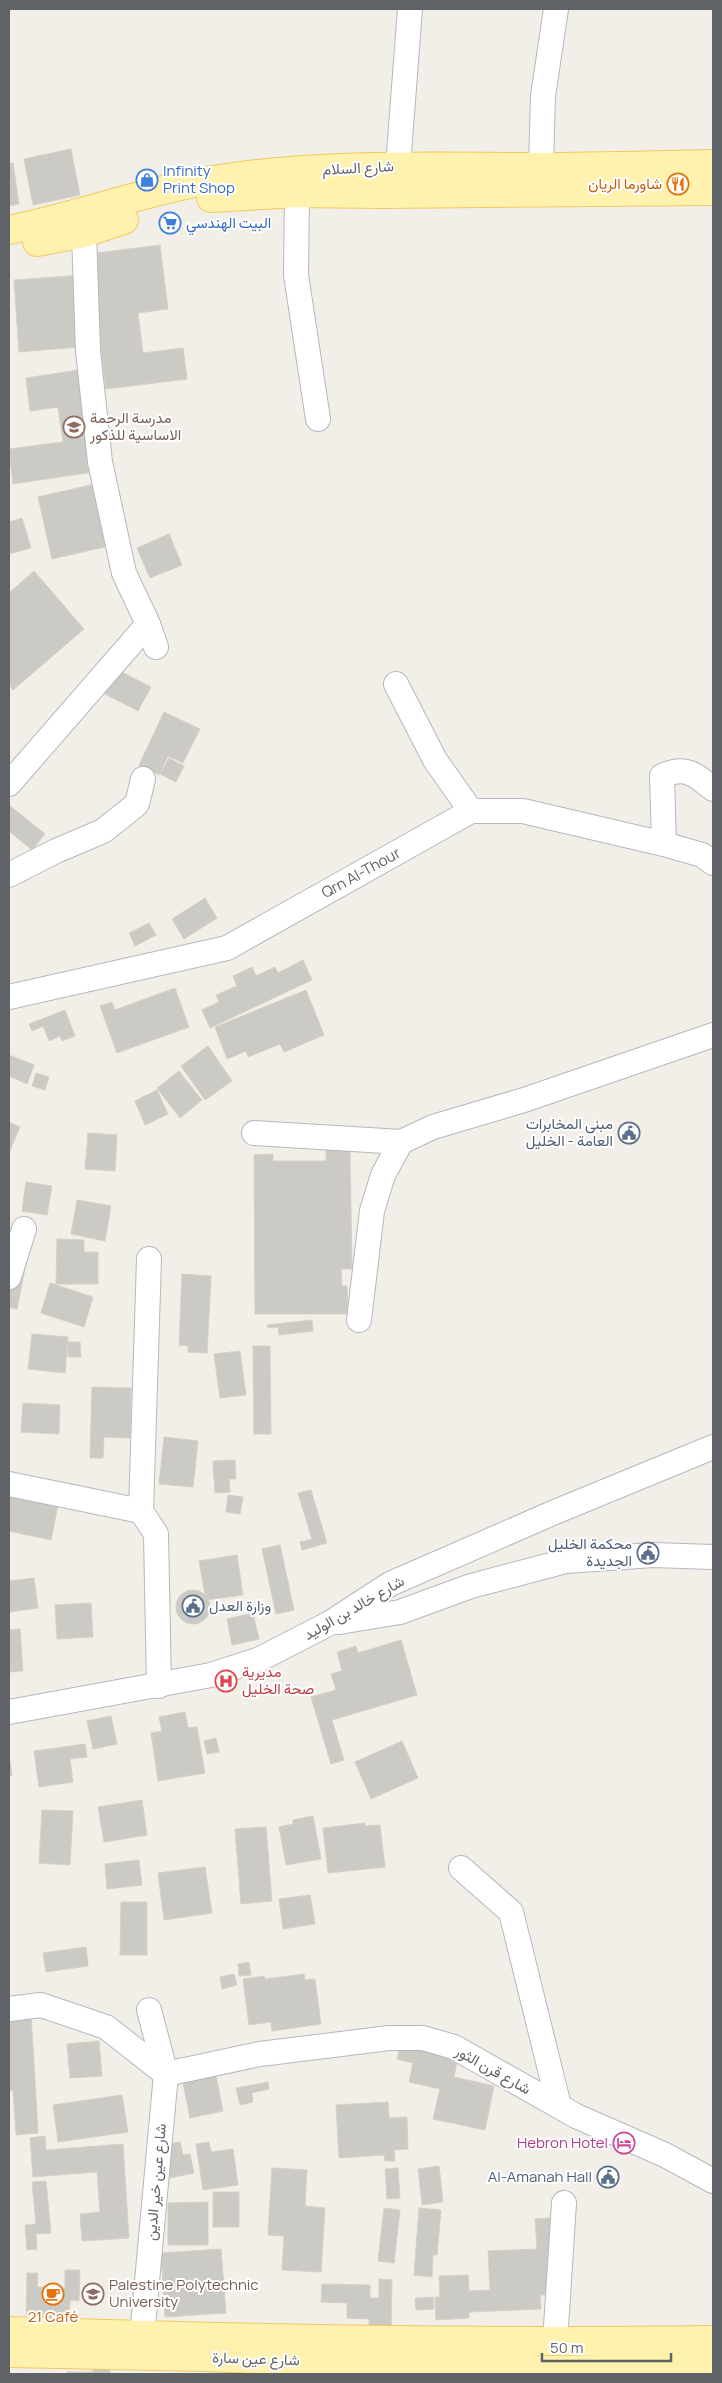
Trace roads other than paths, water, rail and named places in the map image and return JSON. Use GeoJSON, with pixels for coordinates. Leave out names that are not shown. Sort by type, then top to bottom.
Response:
{"type":"FeatureCollection","features":[{"type":"Feature","properties":{"kind":"main road","name":"شارع السلام"},"geometry":{"type":"LineString","coordinates":[[9,230],[208,180],[245,175],[398,166],[541,167],[713,164]]}},
{"type":"Feature","properties":{"kind":"main road","name":"شارع السلام"},"geometry":{"type":"LineString","coordinates":[[9,248],[84,233],[158,210],[211,198],[297,193],[713,191]]}},
{"type":"Feature","properties":{"kind":"main road","name":"شارع عين سارة"},"geometry":{"type":"LineString","coordinates":[[9,2331],[142,2346],[553,2370],[713,2367]]}},
{"type":"Feature","properties":{"kind":"main road","name":"شارع عين سارة"},"geometry":{"type":"LineString","coordinates":[[9,2354],[142,2346],[713,2340]]}},
{"type":"Feature","properties":{"kind":"street"},"geometry":{"type":"LineString","coordinates":[[398,166],[410,9]]}},
{"type":"Feature","properties":{"kind":"street"},"geometry":{"type":"LineString","coordinates":[[541,167],[543,96],[556,9]]}},
{"type":"Feature","properties":{"kind":"street"},"geometry":{"type":"LineString","coordinates":[[297,193],[296,275],[318,419]]}},
{"type":"Feature","properties":{"kind":"street"},"geometry":{"type":"LineString","coordinates":[[84,233],[88,351],[100,462],[124,573],[148,624],[156,648]]}},
{"type":"Feature","properties":{"kind":"street"},"geometry":{"type":"LineString","coordinates":[[9,784],[148,624]]}},
{"type":"Feature","properties":{"kind":"street"},"geometry":{"type":"LineString","coordinates":[[396,684],[435,760],[471,811]]}},
{"type":"Feature","properties":{"kind":"street"},"geometry":{"type":"LineString","coordinates":[[664,844],[662,776],[676,769],[690,773],[713,789]]}},
{"type":"Feature","properties":{"kind":"street"},"geometry":{"type":"LineString","coordinates":[[9,875],[49,854],[103,832],[137,804],[143,779]]}},
{"type":"Feature","properties":{"kind":"street","name":"Qrn Al-Thour"},"geometry":{"type":"LineString","coordinates":[[9,997],[227,948],[471,811],[523,811],[664,844],[702,855],[713,863]]}},
{"type":"Feature","properties":{"kind":"street"},"geometry":{"type":"LineString","coordinates":[[254,1133],[401,1142],[434,1127],[524,1100],[713,1035]]}},
{"type":"Feature","properties":{"kind":"street"},"geometry":{"type":"LineString","coordinates":[[359,1320],[372,1211],[383,1176],[401,1142]]}},
{"type":"Feature","properties":{"kind":"street"},"geometry":{"type":"LineString","coordinates":[[9,1277],[24,1229]]}},
{"type":"Feature","properties":{"kind":"street"},"geometry":{"type":"LineString","coordinates":[[149,1259],[141,1511],[156,1534],[159,1686]]}},
{"type":"Feature","properties":{"kind":"street","name":"شارع خالد بن الوليد"},"geometry":{"type":"LineString","coordinates":[[9,1712],[159,1686],[211,1675],[260,1659],[330,1623],[390,1584],[554,1512],[713,1447]]}},
{"type":"Feature","properties":{"kind":"street"},"geometry":{"type":"LineString","coordinates":[[9,1484],[141,1511]]}},
{"type":"Feature","properties":{"kind":"street"},"geometry":{"type":"LineString","coordinates":[[330,1623],[400,1612],[470,1586],[566,1561],[653,1555],[713,1557]]}},
{"type":"Feature","properties":{"kind":"street"},"geometry":{"type":"LineString","coordinates":[[461,1868],[511,1912],[559,2106]]}},
{"type":"Feature","properties":{"kind":"street"},"geometry":{"type":"LineString","coordinates":[[9,2009],[41,2005],[106,2027],[166,2074]]}},
{"type":"Feature","properties":{"kind":"street","name":"شارع عين خير الدين"},"geometry":{"type":"LineString","coordinates":[[142,2346],[166,2074],[149,2010]]}},
{"type":"Feature","properties":{"kind":"street","name":"شارع قرن الثور"},"geometry":{"type":"LineString","coordinates":[[166,2074],[260,2054],[389,2038],[415,2037],[454,2047],[559,2106],[665,2155],[713,2181]]}},
{"type":"Feature","properties":{"kind":"street"},"geometry":{"type":"LineString","coordinates":[[555,2342],[564,2203]]}},
{"type":"Feature","properties":{"kind":"place","name":"Infinity Print Shop"},"geometry":{"type":"Point","coordinates":[147,180]}},
{"type":"Feature","properties":{"kind":"place","name":"شاورما الريان"},"geometry":{"type":"Point","coordinates":[678,184]}},
{"type":"Feature","properties":{"kind":"place","name":"البيت الهندسي"},"geometry":{"type":"Point","coordinates":[170,223]}},
{"type":"Feature","properties":{"kind":"place","name":"مدرسة الرحمة الاساسية للذكور"},"geometry":{"type":"Point","coordinates":[74,427]}},
{"type":"Feature","properties":{"kind":"place","name":"مبنى المخابرات العامة - الخليل"},"geometry":{"type":"Point","coordinates":[629,1133]}},
{"type":"Feature","properties":{"kind":"place","name":"محكمة الخليل الجديدة"},"geometry":{"type":"Point","coordinates":[648,1553]}},
{"type":"Feature","properties":{"kind":"place","name":"وزارة العدل"},"geometry":{"type":"Point","coordinates":[193,1606]}},
{"type":"Feature","properties":{"kind":"place","name":"مديرية صحة الخليل"},"geometry":{"type":"Point","coordinates":[226,1681]}},
{"type":"Feature","properties":{"kind":"place","name":"Hebron Hotel"},"geometry":{"type":"Point","coordinates":[624,2143]}},
{"type":"Feature","properties":{"kind":"place","name":"Al-Amanah Hall"},"geometry":{"type":"Point","coordinates":[608,2177]}},
{"type":"Feature","properties":{"kind":"place","name":"21 Café"},"geometry":{"type":"Point","coordinates":[53,2294]}},
{"type":"Feature","properties":{"kind":"place","name":"Palestine Polytechnic University"},"geometry":{"type":"Point","coordinates":[93,2294]}}]}
